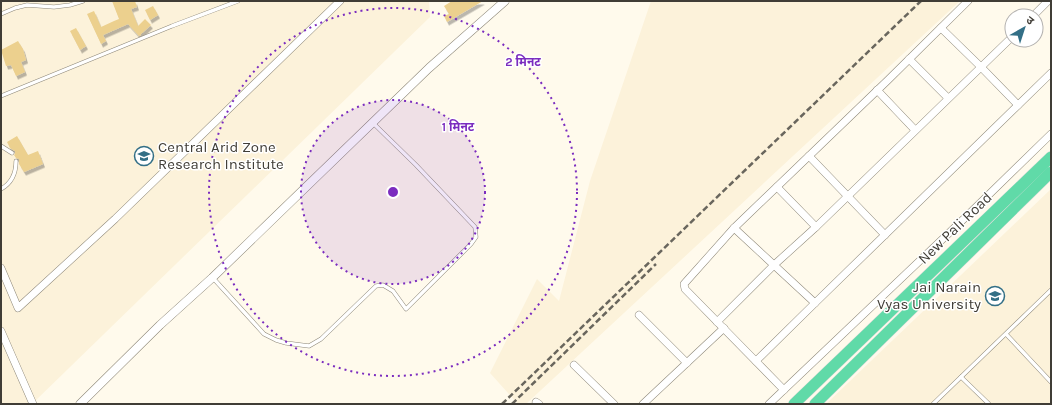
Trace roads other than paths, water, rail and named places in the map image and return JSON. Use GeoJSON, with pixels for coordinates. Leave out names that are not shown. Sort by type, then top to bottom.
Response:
{"type":"FeatureCollection","features":[{"type":"Feature","properties":{"kind":"highway","name":"New Pali Road"},"geometry":{"type":"LineString","coordinates":[[794,404],[1051,157]]}},
{"type":"Feature","properties":{"kind":"highway","name":"New Pali Road"},"geometry":{"type":"LineString","coordinates":[[815,404],[1051,172]]}},
{"type":"Feature","properties":{"kind":"street"},"geometry":{"type":"LineString","coordinates":[[1,268],[18,308],[115,219],[340,1]]}},
{"type":"Feature","properties":{"kind":"street"},"geometry":{"type":"LineString","coordinates":[[80,404],[160,325],[212,278],[429,68],[504,1]]}},
{"type":"Feature","properties":{"kind":"street"},"geometry":{"type":"LineString","coordinates":[[784,390],[685,289],[684,284],[734,228],[910,59],[968,1]]}},
{"type":"Feature","properties":{"kind":"street"},"geometry":{"type":"LineString","coordinates":[[941,28],[1018,105]]}},
{"type":"Feature","properties":{"kind":"street"},"geometry":{"type":"LineString","coordinates":[[718,322],[774,265],[816,227],[1004,44]]}},
{"type":"Feature","properties":{"kind":"street"},"geometry":{"type":"LineString","coordinates":[[910,59],[948,98]]}},
{"type":"Feature","properties":{"kind":"street"},"geometry":{"type":"LineString","coordinates":[[756,361],[1051,73]]}},
{"type":"Feature","properties":{"kind":"street"},"geometry":{"type":"LineString","coordinates":[[878,90],[915,130]]}},
{"type":"Feature","properties":{"kind":"street"},"geometry":{"type":"LineString","coordinates":[[769,404],[1051,134]]}},
{"type":"Feature","properties":{"kind":"street"},"geometry":{"type":"LineString","coordinates":[[809,156],[885,235]]}},
{"type":"Feature","properties":{"kind":"street"},"geometry":{"type":"LineString","coordinates":[[777,187],[816,227]]}},
{"type":"Feature","properties":{"kind":"street"},"geometry":{"type":"LineString","coordinates":[[734,228],[814,303]]}},
{"type":"Feature","properties":{"kind":"street"},"geometry":{"type":"LineString","coordinates":[[639,315],[687,363]]}},
{"type":"Feature","properties":{"kind":"street"},"geometry":{"type":"LineString","coordinates":[[643,404],[724,328]]}},
{"type":"Feature","properties":{"kind":"street"},"geometry":{"type":"LineString","coordinates":[[1,331],[33,404]]}},
{"type":"Feature","properties":{"kind":"street"},"geometry":{"type":"LineString","coordinates":[[574,364],[614,404]]}},
{"type":"Feature","properties":{"kind":"lane"},"geometry":{"type":"LineString","coordinates":[[1,14],[15,8],[28,5],[54,7],[70,5],[83,1]]}},
{"type":"Feature","properties":{"kind":"lane"},"geometry":{"type":"LineString","coordinates":[[1,96],[172,26],[238,1]]}},
{"type":"Feature","properties":{"kind":"lane"},"geometry":{"type":"LineString","coordinates":[[212,278],[264,334],[276,340],[291,344],[309,346],[321,339],[376,286],[383,285],[393,291],[406,309],[472,244],[476,237],[475,227],[373,122]]}},
{"type":"Feature","properties":{"kind":"lane"},"geometry":{"type":"LineString","coordinates":[[1,146],[12,153]]}},
{"type":"Feature","properties":{"kind":"lane"},"geometry":{"type":"LineString","coordinates":[[1,190],[13,178],[16,168],[16,160]]}},
{"type":"Feature","properties":{"kind":"lane"},"geometry":{"type":"LineString","coordinates":[[933,404],[1051,290]]}},
{"type":"Feature","properties":{"kind":"lane"},"geometry":{"type":"LineString","coordinates":[[1006,334],[1051,382]]}},
{"type":"Feature","properties":{"kind":"lane"},"geometry":{"type":"LineString","coordinates":[[961,377],[990,404]]}},
{"type":"Feature","properties":{"kind":"railway"},"geometry":{"type":"LineString","coordinates":[[502,404],[921,1]]}},
{"type":"Feature","properties":{"kind":"railway"},"geometry":{"type":"LineString","coordinates":[[512,404],[656,264]]}},
{"type":"Feature","properties":{"kind":"place","name":"Central Arid Zone Research Institute"},"geometry":{"type":"Point","coordinates":[144,156]}},
{"type":"Feature","properties":{"kind":"place","name":"Jai Narain Vyas University"},"geometry":{"type":"Point","coordinates":[995,296]}}]}
